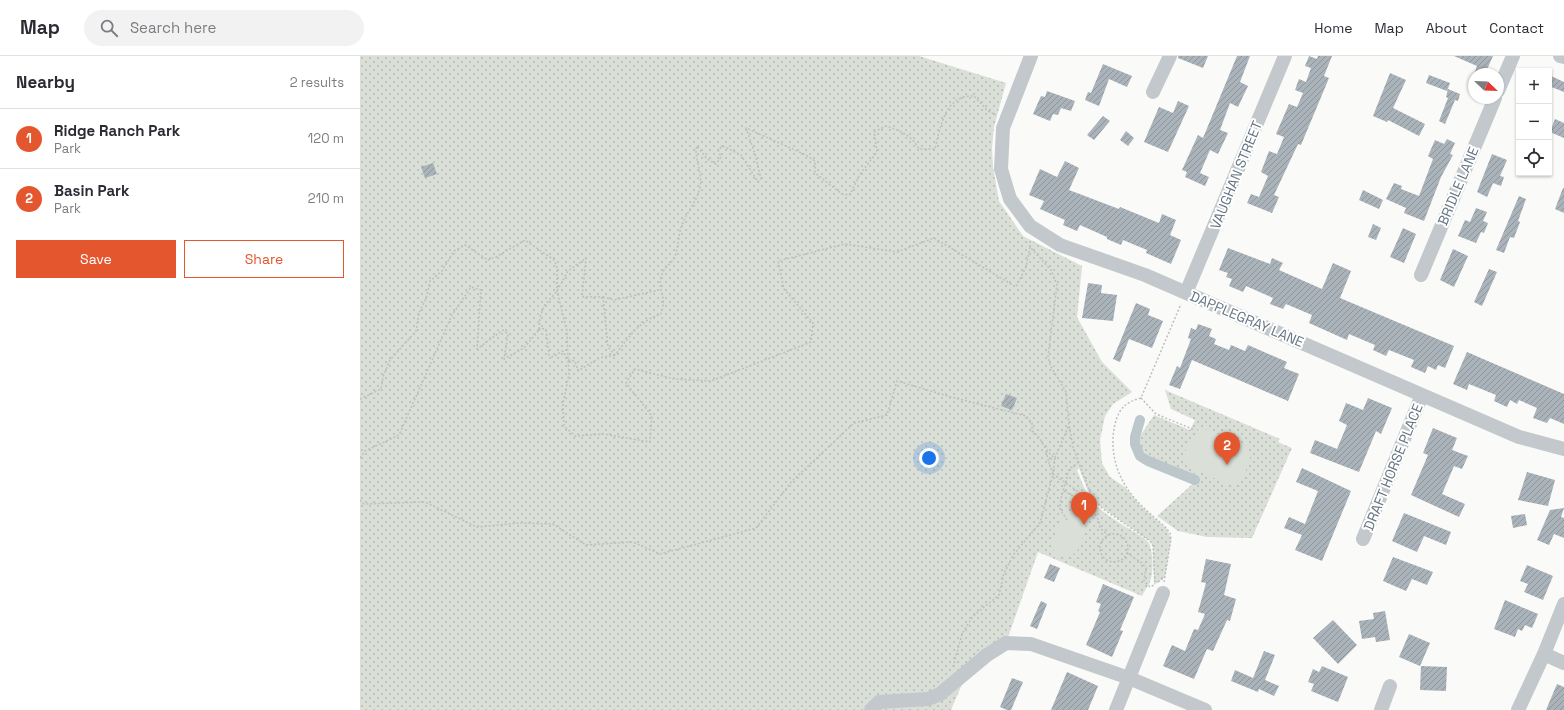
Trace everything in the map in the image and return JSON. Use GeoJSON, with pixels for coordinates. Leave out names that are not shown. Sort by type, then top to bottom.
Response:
{"type":"FeatureCollection","features":[{"type":"Feature","properties":{"kind":"street","name":"DAPPLEGRAY LANE"},"geometry":{"type":"LineString","coordinates":[[1031,56],[1004,124],[1001,169],[1010,200],[1030,226],[1060,245],[1146,275],[1519,437],[1564,449]]}},
{"type":"Feature","properties":{"kind":"street"},"geometry":{"type":"LineString","coordinates":[[1153,92],[1170,56]]}},
{"type":"Feature","properties":{"kind":"street","name":"VAUGHAN STREET"},"geometry":{"type":"LineString","coordinates":[[1186,293],[1285,56]]}},
{"type":"Feature","properties":{"kind":"street"},"geometry":{"type":"LineString","coordinates":[[1504,77],[1513,56]]}},
{"type":"Feature","properties":{"kind":"street"},"geometry":{"type":"LineString","coordinates":[[1560,56],[1564,58]]}},
{"type":"Feature","properties":{"kind":"street","name":"BRIDLE LANE"},"geometry":{"type":"LineString","coordinates":[[1421,274],[1492,104]]}},
{"type":"Feature","properties":{"kind":"street","name":"DRAFT HORSE PLACE"},"geometry":{"type":"LineString","coordinates":[[1363,540],[1422,395]]}},
{"type":"Feature","properties":{"kind":"street"},"geometry":{"type":"LineString","coordinates":[[1116,710],[1159,589]]}},
{"type":"Feature","properties":{"kind":"street"},"geometry":{"type":"LineString","coordinates":[[1518,710],[1544,654],[1564,604]]}},
{"type":"Feature","properties":{"kind":"street"},"geometry":{"type":"LineString","coordinates":[[871,710],[879,702],[928,699],[940,694],[986,655],[1006,643],[1031,644],[1128,678],[1205,710]]}},
{"type":"Feature","properties":{"kind":"street"},"geometry":{"type":"LineString","coordinates":[[1544,654],[1564,663]]}},
{"type":"Feature","properties":{"kind":"street"},"geometry":{"type":"LineString","coordinates":[[1381,710],[1390,686]]}},
{"type":"Feature","properties":{"kind":"path"},"geometry":{"type":"LineString","coordinates":[[568,360],[575,361],[578,371],[599,358],[615,355],[635,330],[648,318],[661,314],[664,299],[660,290],[661,278],[666,266],[675,256],[681,226],[691,205],[696,201],[700,186],[702,174],[695,150],[697,146],[707,159],[716,164],[721,157],[718,150],[722,146],[741,155],[758,182],[761,179],[755,154],[746,128],[806,155],[814,162],[815,173],[842,194],[850,195],[860,174],[876,152],[874,132],[886,126],[906,134],[914,140],[919,149],[934,149],[942,120],[951,107],[960,98],[974,96],[988,111],[1004,124]]}},
{"type":"Feature","properties":{"kind":"path"},"geometry":{"type":"LineString","coordinates":[[360,399],[380,389],[390,360],[416,331],[419,313],[426,298],[430,281],[442,271],[454,251],[465,245],[488,260],[525,240],[554,260],[557,267],[557,291],[567,331],[569,374],[563,404],[564,426],[575,436],[604,434],[650,442],[652,416],[626,382],[635,368],[674,379],[711,381],[811,342],[813,323],[784,289],[778,261],[845,244],[897,252],[934,238],[1016,287],[1026,267],[1030,247],[1030,226]]}},
{"type":"Feature","properties":{"kind":"path"},"geometry":{"type":"LineString","coordinates":[[1030,247],[1051,270],[1056,285],[1048,356],[1050,365],[1066,392],[1069,425],[1078,463],[1088,491],[1097,504],[1150,541],[1153,546],[1159,589]]}},
{"type":"Feature","properties":{"kind":"path"},"geometry":{"type":"LineString","coordinates":[[360,458],[365,451],[399,435],[452,315],[471,287],[481,290],[477,349],[504,330],[508,334],[504,360],[524,348],[539,330],[540,317],[544,306],[557,291],[568,271],[586,258],[582,297],[603,297],[614,300],[660,290]]}},
{"type":"Feature","properties":{"kind":"path"},"geometry":{"type":"LineString","coordinates":[[1141,398],[1186,293]]}},
{"type":"Feature","properties":{"kind":"path"},"geometry":{"type":"LineString","coordinates":[[603,297],[608,348],[615,355]]}},
{"type":"Feature","properties":{"kind":"path"},"geometry":{"type":"LineString","coordinates":[[539,330],[542,328],[546,330],[549,355],[552,357],[563,351],[568,360]]}},
{"type":"Feature","properties":{"kind":"path"},"geometry":{"type":"LineString","coordinates":[[360,500],[364,504],[425,502],[477,527],[519,523],[553,524],[586,545],[633,542],[660,554],[756,528],[792,481],[854,423],[887,415],[897,381],[951,397],[1026,416],[1032,424],[1032,430],[1038,434],[1046,451],[1052,474],[1080,494],[1081,500],[1099,517],[1100,528],[1108,535]]}},
{"type":"Feature","properties":{"kind":"path"},"geometry":{"type":"LineString","coordinates":[[1141,398],[1156,414],[1195,430]]}},
{"type":"Feature","properties":{"kind":"path"},"geometry":{"type":"LineString","coordinates":[[1141,398],[1128,401],[1117,415],[1113,433],[1114,459],[1125,486],[1140,505],[1170,533],[1171,539],[1164,577],[1159,589]]}},
{"type":"Feature","properties":{"kind":"path"},"geometry":{"type":"LineString","coordinates":[[952,684],[950,680],[962,634],[973,616],[999,595],[1004,573],[1014,554],[1040,523],[1055,458],[1069,425]]}},
{"type":"Feature","properties":{"kind":"path"},"geometry":{"type":"LineString","coordinates":[[1046,451],[1055,458]]}},
{"type":"Feature","properties":{"kind":"path"},"geometry":{"type":"LineString","coordinates":[[1049,463],[1053,456]]}},
{"type":"Feature","properties":{"kind":"path"},"geometry":{"type":"LineString","coordinates":[[1067,520],[1060,508],[1060,502],[1069,469],[1078,463]]}},
{"type":"Feature","properties":{"kind":"path"},"geometry":{"type":"LineString","coordinates":[[1064,491],[1073,496]]}},
{"type":"Feature","properties":{"kind":"path"},"geometry":{"type":"LineString","coordinates":[[1115,534],[1124,538],[1127,544],[1127,553],[1119,562],[1109,562],[1104,559],[1100,553],[1100,546],[1108,535],[1115,534]]}},
{"type":"Feature","properties":{"kind":"path"},"geometry":{"type":"LineString","coordinates":[[1127,553],[1142,563],[1146,568],[1144,581],[1150,587],[1159,589]]}},
{"type":"Feature","properties":{"kind":"path"},"geometry":{"type":"LineString","coordinates":[[1159,589],[1164,577]]}},
{"type":"Feature","properties":{"kind":"shaded area"},"geometry":{"type":"Polygon","coordinates":[[[360,56],[919,56],[1006,83],[994,127],[992,148],[993,167],[999,201],[1023,236],[1082,266],[1077,317],[1102,362],[1132,392],[1113,404],[1105,416],[1100,440],[1102,463],[1110,477],[1125,487],[1140,505],[1167,529],[1171,539],[1165,577],[1154,585],[1153,546],[1150,541],[1097,504],[1088,491],[1079,468],[1077,470],[1086,491],[1095,504],[1101,510],[1141,536],[1149,543],[1152,573],[1149,584],[1142,596],[1038,552],[1006,643],[963,682],[951,710],[360,710],[360,56]]]}},
{"type":"Feature","properties":{"kind":"shaded area"},"geometry":{"type":"Polygon","coordinates":[[[1165,390],[1280,439],[1278,442],[1292,448],[1252,538],[1207,537],[1178,531],[1157,516],[1197,480],[1196,475],[1170,466],[1144,453],[1140,443],[1140,436],[1154,415],[1190,430],[1195,420],[1171,409],[1165,390]]]}},
{"type":"Feature","properties":{"kind":"shaded area"},"geometry":{"type":"Polygon","coordinates":[[[1200,427],[1246,445],[1249,449],[1249,464],[1240,483],[1230,485],[1188,467],[1184,463],[1186,448],[1200,427]]]}},
{"type":"Feature","properties":{"kind":"shaded area"},"geometry":{"type":"Polygon","coordinates":[[[1066,511],[1076,512],[1086,523],[1079,548],[1076,552],[1072,555],[1058,556],[1052,548],[1052,543],[1062,513],[1066,511]]]}},
{"type":"Feature","properties":{"kind":"building"},"geometry":{"type":"Polygon","coordinates":[[[1178,56],[1208,56],[1203,68],[1178,58],[1178,56]]]}},
{"type":"Feature","properties":{"kind":"building"},"geometry":{"type":"Polygon","coordinates":[[[1237,56],[1250,56],[1240,82],[1248,86],[1238,107],[1230,103],[1220,130],[1228,133],[1218,154],[1210,150],[1200,173],[1209,177],[1205,186],[1185,177],[1187,172],[1182,170],[1198,135],[1203,138],[1237,56]]]}},
{"type":"Feature","properties":{"kind":"building"},"geometry":{"type":"Polygon","coordinates":[[[1309,56],[1317,59],[1318,56],[1332,56],[1324,76],[1329,78],[1301,145],[1298,144],[1274,195],[1279,197],[1272,213],[1247,203],[1251,194],[1259,197],[1268,176],[1261,172],[1269,151],[1277,154],[1284,137],[1276,134],[1289,104],[1297,107],[1303,93],[1295,90],[1299,79],[1306,82],[1311,68],[1305,66],[1309,56]]]}},
{"type":"Feature","properties":{"kind":"building"},"geometry":{"type":"Polygon","coordinates":[[[1454,56],[1493,56],[1488,68],[1476,68],[1477,66],[1454,56]]]}},
{"type":"Feature","properties":{"kind":"building"},"geometry":{"type":"Polygon","coordinates":[[[1103,64],[1132,76],[1127,87],[1109,79],[1099,106],[1085,100],[1088,92],[1091,93],[1103,64]]]}},
{"type":"Feature","properties":{"kind":"building"},"geometry":{"type":"Polygon","coordinates":[[[1390,73],[1406,80],[1393,108],[1425,124],[1419,136],[1388,120],[1387,122],[1373,116],[1390,73]]]}},
{"type":"Feature","properties":{"kind":"building"},"geometry":{"type":"Polygon","coordinates":[[[1429,75],[1450,83],[1447,91],[1426,83],[1429,75]]]}},
{"type":"Feature","properties":{"kind":"building"},"geometry":{"type":"Polygon","coordinates":[[[1552,76],[1564,82],[1564,92],[1552,87],[1552,76]]]}},
{"type":"Feature","properties":{"kind":"building"},"geometry":{"type":"Polygon","coordinates":[[[1448,89],[1460,94],[1458,101],[1455,100],[1445,124],[1439,121],[1448,98],[1446,97],[1448,89]]]}},
{"type":"Feature","properties":{"kind":"building"},"geometry":{"type":"Polygon","coordinates":[[[1047,91],[1075,101],[1071,111],[1061,108],[1058,115],[1053,114],[1050,121],[1033,114],[1041,96],[1045,97],[1047,91]]]}},
{"type":"Feature","properties":{"kind":"building"},"geometry":{"type":"Polygon","coordinates":[[[1178,101],[1189,106],[1168,152],[1144,142],[1159,107],[1173,113],[1178,101]]]}},
{"type":"Feature","properties":{"kind":"building"},"geometry":{"type":"Polygon","coordinates":[[[1103,116],[1110,121],[1094,140],[1087,135],[1103,116]]]}},
{"type":"Feature","properties":{"kind":"building"},"geometry":{"type":"Polygon","coordinates":[[[1555,119],[1564,123],[1564,138],[1552,133],[1552,127],[1555,119]]]}},
{"type":"Feature","properties":{"kind":"building"},"geometry":{"type":"Polygon","coordinates":[[[1126,131],[1134,138],[1128,146],[1120,140],[1126,131]]]}},
{"type":"Feature","properties":{"kind":"building"},"geometry":{"type":"Polygon","coordinates":[[[1447,139],[1455,143],[1450,154],[1453,155],[1441,177],[1424,221],[1404,213],[1406,208],[1386,199],[1394,183],[1402,186],[1401,189],[1419,196],[1433,159],[1428,156],[1435,140],[1444,144],[1447,139]]]}},
{"type":"Feature","properties":{"kind":"building"},"geometry":{"type":"Polygon","coordinates":[[[1492,154],[1507,160],[1500,176],[1504,177],[1501,186],[1493,183],[1487,197],[1477,192],[1492,154]]]}},
{"type":"Feature","properties":{"kind":"building"},"geometry":{"type":"Polygon","coordinates":[[[1065,161],[1079,168],[1069,190],[1119,209],[1120,207],[1159,223],[1162,214],[1176,220],[1170,235],[1181,240],[1171,264],[1146,253],[1147,250],[1123,240],[1121,245],[1080,225],[1077,231],[1063,225],[1065,220],[1040,209],[1044,201],[1029,195],[1040,169],[1057,177],[1065,161]]]}},
{"type":"Feature","properties":{"kind":"building"},"geometry":{"type":"Polygon","coordinates":[[[433,163],[437,174],[425,178],[421,167],[433,163]]]}},
{"type":"Feature","properties":{"kind":"building"},"geometry":{"type":"Polygon","coordinates":[[[1564,188],[1564,213],[1555,209],[1564,188]]]}},
{"type":"Feature","properties":{"kind":"building"},"geometry":{"type":"Polygon","coordinates":[[[1363,190],[1383,200],[1379,209],[1359,200],[1363,190]]]}},
{"type":"Feature","properties":{"kind":"building"},"geometry":{"type":"Polygon","coordinates":[[[1519,196],[1526,199],[1518,221],[1520,222],[1514,238],[1510,237],[1504,253],[1496,250],[1519,196]]]}},
{"type":"Feature","properties":{"kind":"building"},"geometry":{"type":"Polygon","coordinates":[[[1476,208],[1487,212],[1483,221],[1488,223],[1484,233],[1481,232],[1476,243],[1458,236],[1465,220],[1470,222],[1476,208]]]}},
{"type":"Feature","properties":{"kind":"building"},"geometry":{"type":"Polygon","coordinates":[[[1373,224],[1381,228],[1376,240],[1368,237],[1373,224]]]}},
{"type":"Feature","properties":{"kind":"building"},"geometry":{"type":"Polygon","coordinates":[[[1403,228],[1416,234],[1404,263],[1390,257],[1403,228]]]}},
{"type":"Feature","properties":{"kind":"building"},"geometry":{"type":"Polygon","coordinates":[[[1228,248],[1270,264],[1272,258],[1283,263],[1279,270],[1322,289],[1333,263],[1351,271],[1340,298],[1454,346],[1445,368],[1438,365],[1436,370],[1428,366],[1425,373],[1411,367],[1414,360],[1389,350],[1386,356],[1373,350],[1375,345],[1349,334],[1347,340],[1309,323],[1312,315],[1286,304],[1283,309],[1270,304],[1273,298],[1246,286],[1243,292],[1229,286],[1232,279],[1226,277],[1228,273],[1219,270],[1228,248]]]}},
{"type":"Feature","properties":{"kind":"building"},"geometry":{"type":"Polygon","coordinates":[[[1453,249],[1468,256],[1454,287],[1440,280],[1453,249]]]}},
{"type":"Feature","properties":{"kind":"building"},"geometry":{"type":"Polygon","coordinates":[[[1489,269],[1497,272],[1482,306],[1474,302],[1489,269]]]}},
{"type":"Feature","properties":{"kind":"building"},"geometry":{"type":"Polygon","coordinates":[[[1088,283],[1102,285],[1101,293],[1117,295],[1113,321],[1082,318],[1088,283]]]}},
{"type":"Feature","properties":{"kind":"building"},"geometry":{"type":"Polygon","coordinates":[[[1136,303],[1150,309],[1148,315],[1163,321],[1152,348],[1129,339],[1120,362],[1113,359],[1136,303]]]}},
{"type":"Feature","properties":{"kind":"building"},"geometry":{"type":"Polygon","coordinates":[[[1198,324],[1212,329],[1209,336],[1216,339],[1214,344],[1229,350],[1231,345],[1245,351],[1248,345],[1287,362],[1284,368],[1299,374],[1288,401],[1192,360],[1180,389],[1169,385],[1177,366],[1180,368],[1191,339],[1188,338],[1191,328],[1196,330],[1198,324]]]}},
{"type":"Feature","properties":{"kind":"building"},"geometry":{"type":"Polygon","coordinates":[[[1467,352],[1564,394],[1564,424],[1550,418],[1547,423],[1533,418],[1537,408],[1519,400],[1517,404],[1510,400],[1507,407],[1494,401],[1496,395],[1469,384],[1467,390],[1453,384],[1467,352]]]}},
{"type":"Feature","properties":{"kind":"building"},"geometry":{"type":"Polygon","coordinates":[[[1006,394],[1017,398],[1012,410],[1001,406],[1006,394]]]}},
{"type":"Feature","properties":{"kind":"building"},"geometry":{"type":"Polygon","coordinates":[[[1368,398],[1392,408],[1381,434],[1376,431],[1359,472],[1310,453],[1315,440],[1337,449],[1347,425],[1339,421],[1346,403],[1363,410],[1368,398]]]}},
{"type":"Feature","properties":{"kind":"building"},"geometry":{"type":"Polygon","coordinates":[[[1433,428],[1457,438],[1452,450],[1468,456],[1462,469],[1454,466],[1442,494],[1465,504],[1459,517],[1411,495],[1428,455],[1423,453],[1433,428]]]}},
{"type":"Feature","properties":{"kind":"building"},"geometry":{"type":"Polygon","coordinates":[[[1302,468],[1351,491],[1322,561],[1295,550],[1302,535],[1284,528],[1289,517],[1305,524],[1318,491],[1296,482],[1302,468]]]}},
{"type":"Feature","properties":{"kind":"building"},"geometry":{"type":"Polygon","coordinates":[[[1527,472],[1555,480],[1548,506],[1518,500],[1527,472]]]}},
{"type":"Feature","properties":{"kind":"building"},"geometry":{"type":"Polygon","coordinates":[[[1564,508],[1561,517],[1564,518],[1564,538],[1554,534],[1549,545],[1537,540],[1550,510],[1564,508]]]}},
{"type":"Feature","properties":{"kind":"building"},"geometry":{"type":"Polygon","coordinates":[[[1404,513],[1451,532],[1446,545],[1424,536],[1417,552],[1392,541],[1404,513]]]}},
{"type":"Feature","properties":{"kind":"building"},"geometry":{"type":"Polygon","coordinates":[[[1525,514],[1527,525],[1513,528],[1511,516],[1525,514]]]}},
{"type":"Feature","properties":{"kind":"building"},"geometry":{"type":"Polygon","coordinates":[[[1393,557],[1433,572],[1427,585],[1412,579],[1406,591],[1383,581],[1393,557]]]}},
{"type":"Feature","properties":{"kind":"building"},"geometry":{"type":"Polygon","coordinates":[[[1206,559],[1231,564],[1224,595],[1236,599],[1230,621],[1227,620],[1213,651],[1207,649],[1194,679],[1163,666],[1172,645],[1185,651],[1194,629],[1198,630],[1205,614],[1198,612],[1206,583],[1201,582],[1206,559]]]}},
{"type":"Feature","properties":{"kind":"building"},"geometry":{"type":"Polygon","coordinates":[[[1050,564],[1060,568],[1054,582],[1044,578],[1050,564]]]}},
{"type":"Feature","properties":{"kind":"building"},"geometry":{"type":"Polygon","coordinates":[[[1527,565],[1553,576],[1543,600],[1524,592],[1528,584],[1520,581],[1527,565]]]}},
{"type":"Feature","properties":{"kind":"building"},"geometry":{"type":"Polygon","coordinates":[[[1103,584],[1134,597],[1120,630],[1123,631],[1112,657],[1086,645],[1100,612],[1098,611],[1101,604],[1096,602],[1103,584]]]}},
{"type":"Feature","properties":{"kind":"building"},"geometry":{"type":"Polygon","coordinates":[[[1505,600],[1538,614],[1532,628],[1525,625],[1522,631],[1518,629],[1515,637],[1494,629],[1505,600]]]}},
{"type":"Feature","properties":{"kind":"building"},"geometry":{"type":"Polygon","coordinates":[[[1041,601],[1047,604],[1037,629],[1030,626],[1041,601]]]}},
{"type":"Feature","properties":{"kind":"building"},"geometry":{"type":"Polygon","coordinates":[[[1385,611],[1390,640],[1376,642],[1375,637],[1362,639],[1359,621],[1374,619],[1373,613],[1385,611]]]}},
{"type":"Feature","properties":{"kind":"building"},"geometry":{"type":"Polygon","coordinates":[[[1333,620],[1357,645],[1338,664],[1313,638],[1333,620]]]}},
{"type":"Feature","properties":{"kind":"building"},"geometry":{"type":"Polygon","coordinates":[[[1409,634],[1430,643],[1420,666],[1399,657],[1409,634]]]}},
{"type":"Feature","properties":{"kind":"building"},"geometry":{"type":"Polygon","coordinates":[[[1264,651],[1275,655],[1265,680],[1279,686],[1274,696],[1259,689],[1258,692],[1231,681],[1235,670],[1253,678],[1264,651]]]}},
{"type":"Feature","properties":{"kind":"building"},"geometry":{"type":"Polygon","coordinates":[[[1322,666],[1348,677],[1338,702],[1311,691],[1314,684],[1308,682],[1313,669],[1319,672],[1322,666]]]}},
{"type":"Feature","properties":{"kind":"building"},"geometry":{"type":"Polygon","coordinates":[[[1421,666],[1447,667],[1446,691],[1420,690],[1421,666]]]}},
{"type":"Feature","properties":{"kind":"building"},"geometry":{"type":"Polygon","coordinates":[[[1067,672],[1098,686],[1088,710],[1051,710],[1067,672]]]}},
{"type":"Feature","properties":{"kind":"building"},"geometry":{"type":"Polygon","coordinates":[[[1012,678],[1023,682],[1011,710],[1007,710],[1000,707],[1012,678]]]}},
{"type":"Feature","properties":{"kind":"building"},"geometry":{"type":"Polygon","coordinates":[[[1557,684],[1564,687],[1564,710],[1546,710],[1557,684]]]}},
{"type":"Feature","properties":{"kind":"waterway"},"geometry":{"type":"LineString","coordinates":[[1140,420],[1135,437],[1135,444],[1140,456],[1148,461],[1195,480]]}},
{"type":"Feature","properties":{"kind":"place","name":"Basin Park"},"geometry":{"type":"Point","coordinates":[1227,465]}},
{"type":"Feature","properties":{"kind":"place","name":"Ridge Ranch Park"},"geometry":{"type":"Point","coordinates":[1084,525]}}]}
